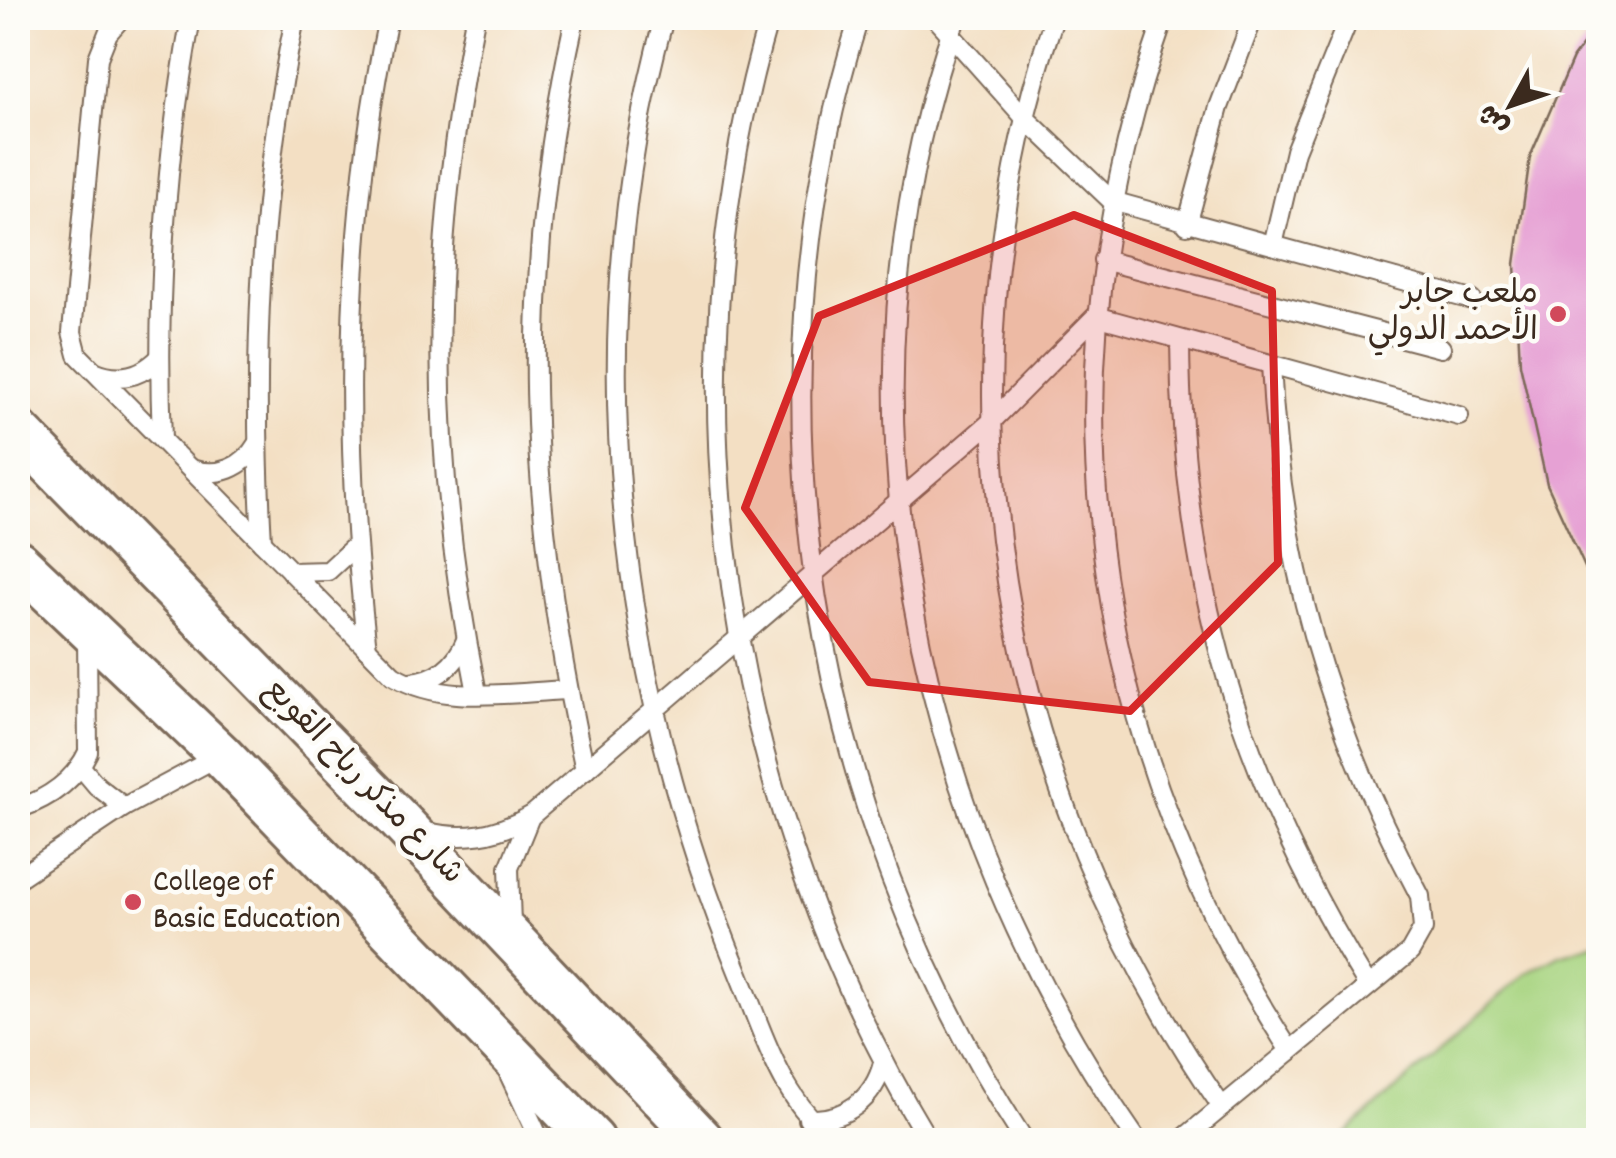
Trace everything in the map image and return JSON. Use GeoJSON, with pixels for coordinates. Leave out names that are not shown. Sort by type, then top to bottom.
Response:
{"type":"FeatureCollection","features":[{"type":"Feature","properties":{"kind":"street","name":"شارع مذكر رباح القوبع"},"geometry":{"type":"LineString","coordinates":[[18,431],[399,820],[702,1140]]}},
{"type":"Feature","properties":{"kind":"street"},"geometry":{"type":"LineString","coordinates":[[18,562],[222,755],[593,1140]]}},
{"type":"Feature","properties":{"kind":"lane"},"geometry":{"type":"LineString","coordinates":[[262,542],[257,444],[262,242],[275,124],[294,18]]}},
{"type":"Feature","properties":{"kind":"lane"},"geometry":{"type":"LineString","coordinates":[[366,649],[354,546],[351,299],[367,135],[388,18]]}},
{"type":"Feature","properties":{"kind":"lane"},"geometry":{"type":"LineString","coordinates":[[475,18],[450,162],[438,298],[444,493],[476,692]]}},
{"type":"Feature","properties":{"kind":"lane"},"geometry":{"type":"LineString","coordinates":[[575,18],[543,201],[535,315],[535,430],[544,544],[585,770]]}},
{"type":"Feature","properties":{"kind":"lane"},"geometry":{"type":"LineString","coordinates":[[664,18],[627,214],[617,372],[628,566],[653,711],[683,826],[712,909],[787,1086],[808,1119],[837,1140]]}},
{"type":"Feature","properties":{"kind":"lane"},"geometry":{"type":"LineString","coordinates":[[769,18],[733,185],[718,335],[720,486],[738,638],[766,765],[820,926],[883,1063],[928,1140]]}},
{"type":"Feature","properties":{"kind":"lane"},"geometry":{"type":"LineString","coordinates":[[858,18],[820,181],[803,326],[803,472],[812,574],[850,759],[896,897],[957,1029],[1024,1140]]}},
{"type":"Feature","properties":{"kind":"lane"},"geometry":{"type":"LineString","coordinates":[[936,18],[953,26],[1025,118],[1112,201],[1472,300]]}},
{"type":"Feature","properties":{"kind":"lane"},"geometry":{"type":"LineString","coordinates":[[1054,18],[1025,118],[998,274],[992,421],[997,509],[1014,625],[1059,795],[1129,958],[1222,1107]]}},
{"type":"Feature","properties":{"kind":"lane"},"geometry":{"type":"LineString","coordinates":[[1164,18],[1126,136],[1102,260],[1092,434],[1097,514],[1110,612],[1137,729],[1201,896],[1290,1051]]}},
{"type":"Feature","properties":{"kind":"lane"},"geometry":{"type":"LineString","coordinates":[[1188,224],[1218,108],[1253,18]]}},
{"type":"Feature","properties":{"kind":"lane"},"geometry":{"type":"LineString","coordinates":[[1272,245],[1308,113],[1349,18]]}},
{"type":"Feature","properties":{"kind":"lane"},"geometry":{"type":"LineString","coordinates":[[120,19],[98,58],[72,332],[78,355],[366,649],[405,682],[431,692],[568,690]]}},
{"type":"Feature","properties":{"kind":"lane"},"geometry":{"type":"LineString","coordinates":[[162,440],[160,358],[167,180],[186,21]]}},
{"type":"Feature","properties":{"kind":"lane"},"geometry":{"type":"LineString","coordinates":[[953,26],[926,124],[908,217],[895,405],[899,499],[911,602],[932,702],[961,801],[998,898],[1042,990],[1137,1140]]}},
{"type":"Feature","properties":{"kind":"lane"},"geometry":{"type":"LineString","coordinates":[[1102,260],[1441,348]]}},
{"type":"Feature","properties":{"kind":"lane"},"geometry":{"type":"LineString","coordinates":[[399,820],[420,830],[466,838],[490,835],[532,815],[992,421],[1096,316]]}},
{"type":"Feature","properties":{"kind":"lane"},"geometry":{"type":"LineString","coordinates":[[1096,316],[1460,416]]}},
{"type":"Feature","properties":{"kind":"lane"},"geometry":{"type":"LineString","coordinates":[[1180,340],[1186,486],[1195,550],[1224,676],[1287,843],[1368,986]]}},
{"type":"Feature","properties":{"kind":"lane"},"geometry":{"type":"LineString","coordinates":[[94,370],[125,377],[148,368],[160,358]]}},
{"type":"Feature","properties":{"kind":"lane"},"geometry":{"type":"LineString","coordinates":[[1182,1140],[1416,945],[1423,930],[1423,904],[1349,750],[1312,642],[1284,512],[1271,364]]}},
{"type":"Feature","properties":{"kind":"lane"},"geometry":{"type":"LineString","coordinates":[[191,469],[224,471],[240,464],[257,444]]}},
{"type":"Feature","properties":{"kind":"lane"},"geometry":{"type":"LineString","coordinates":[[291,572],[328,570],[354,546]]}},
{"type":"Feature","properties":{"kind":"lane"},"geometry":{"type":"LineString","coordinates":[[18,810],[42,801],[81,767],[88,752],[88,627]]}},
{"type":"Feature","properties":{"kind":"lane"},"geometry":{"type":"LineString","coordinates":[[405,682],[443,672],[466,640]]}},
{"type":"Feature","properties":{"kind":"lane"},"geometry":{"type":"LineString","coordinates":[[18,878],[124,806],[222,755]]}},
{"type":"Feature","properties":{"kind":"lane"},"geometry":{"type":"LineString","coordinates":[[81,767],[96,786],[124,806]]}},
{"type":"Feature","properties":{"kind":"lane"},"geometry":{"type":"LineString","coordinates":[[518,945],[508,907],[509,868],[532,815]]}},
{"type":"Feature","properties":{"kind":"lane"},"geometry":{"type":"LineString","coordinates":[[492,1037],[540,1140]]}},
{"type":"Feature","properties":{"kind":"lane"},"geometry":{"type":"LineString","coordinates":[[808,1119],[836,1116],[853,1108],[873,1089],[883,1063]]}},
{"type":"Feature","properties":{"kind":"highlighted area"},"geometry":{"type":"Polygon","coordinates":[[[1074,215],[1272,291],[1278,563],[1130,711],[869,682],[745,508],[819,316],[1074,215]]]}},
{"type":"Feature","properties":{"kind":"green space"},"geometry":{"type":"Polygon","coordinates":[[[1598,943],[1598,1140],[1339,1140],[1525,974],[1560,955],[1598,943]]]}},
{"type":"Feature","properties":{"kind":"building","name":"ملعب جابر الأحمد الدولي"},"geometry":{"type":"Polygon","coordinates":[[[1598,24],[1598,596],[1547,484],[1520,364],[1515,264],[1530,157],[1573,58],[1598,24]]]}},
{"type":"Feature","properties":{"kind":"place","name":"ملعب جابر الأحمد الدولي"},"geometry":{"type":"Point","coordinates":[1558,314]}},
{"type":"Feature","properties":{"kind":"place","name":"College of Basic Education"},"geometry":{"type":"Point","coordinates":[133,902]}}]}
